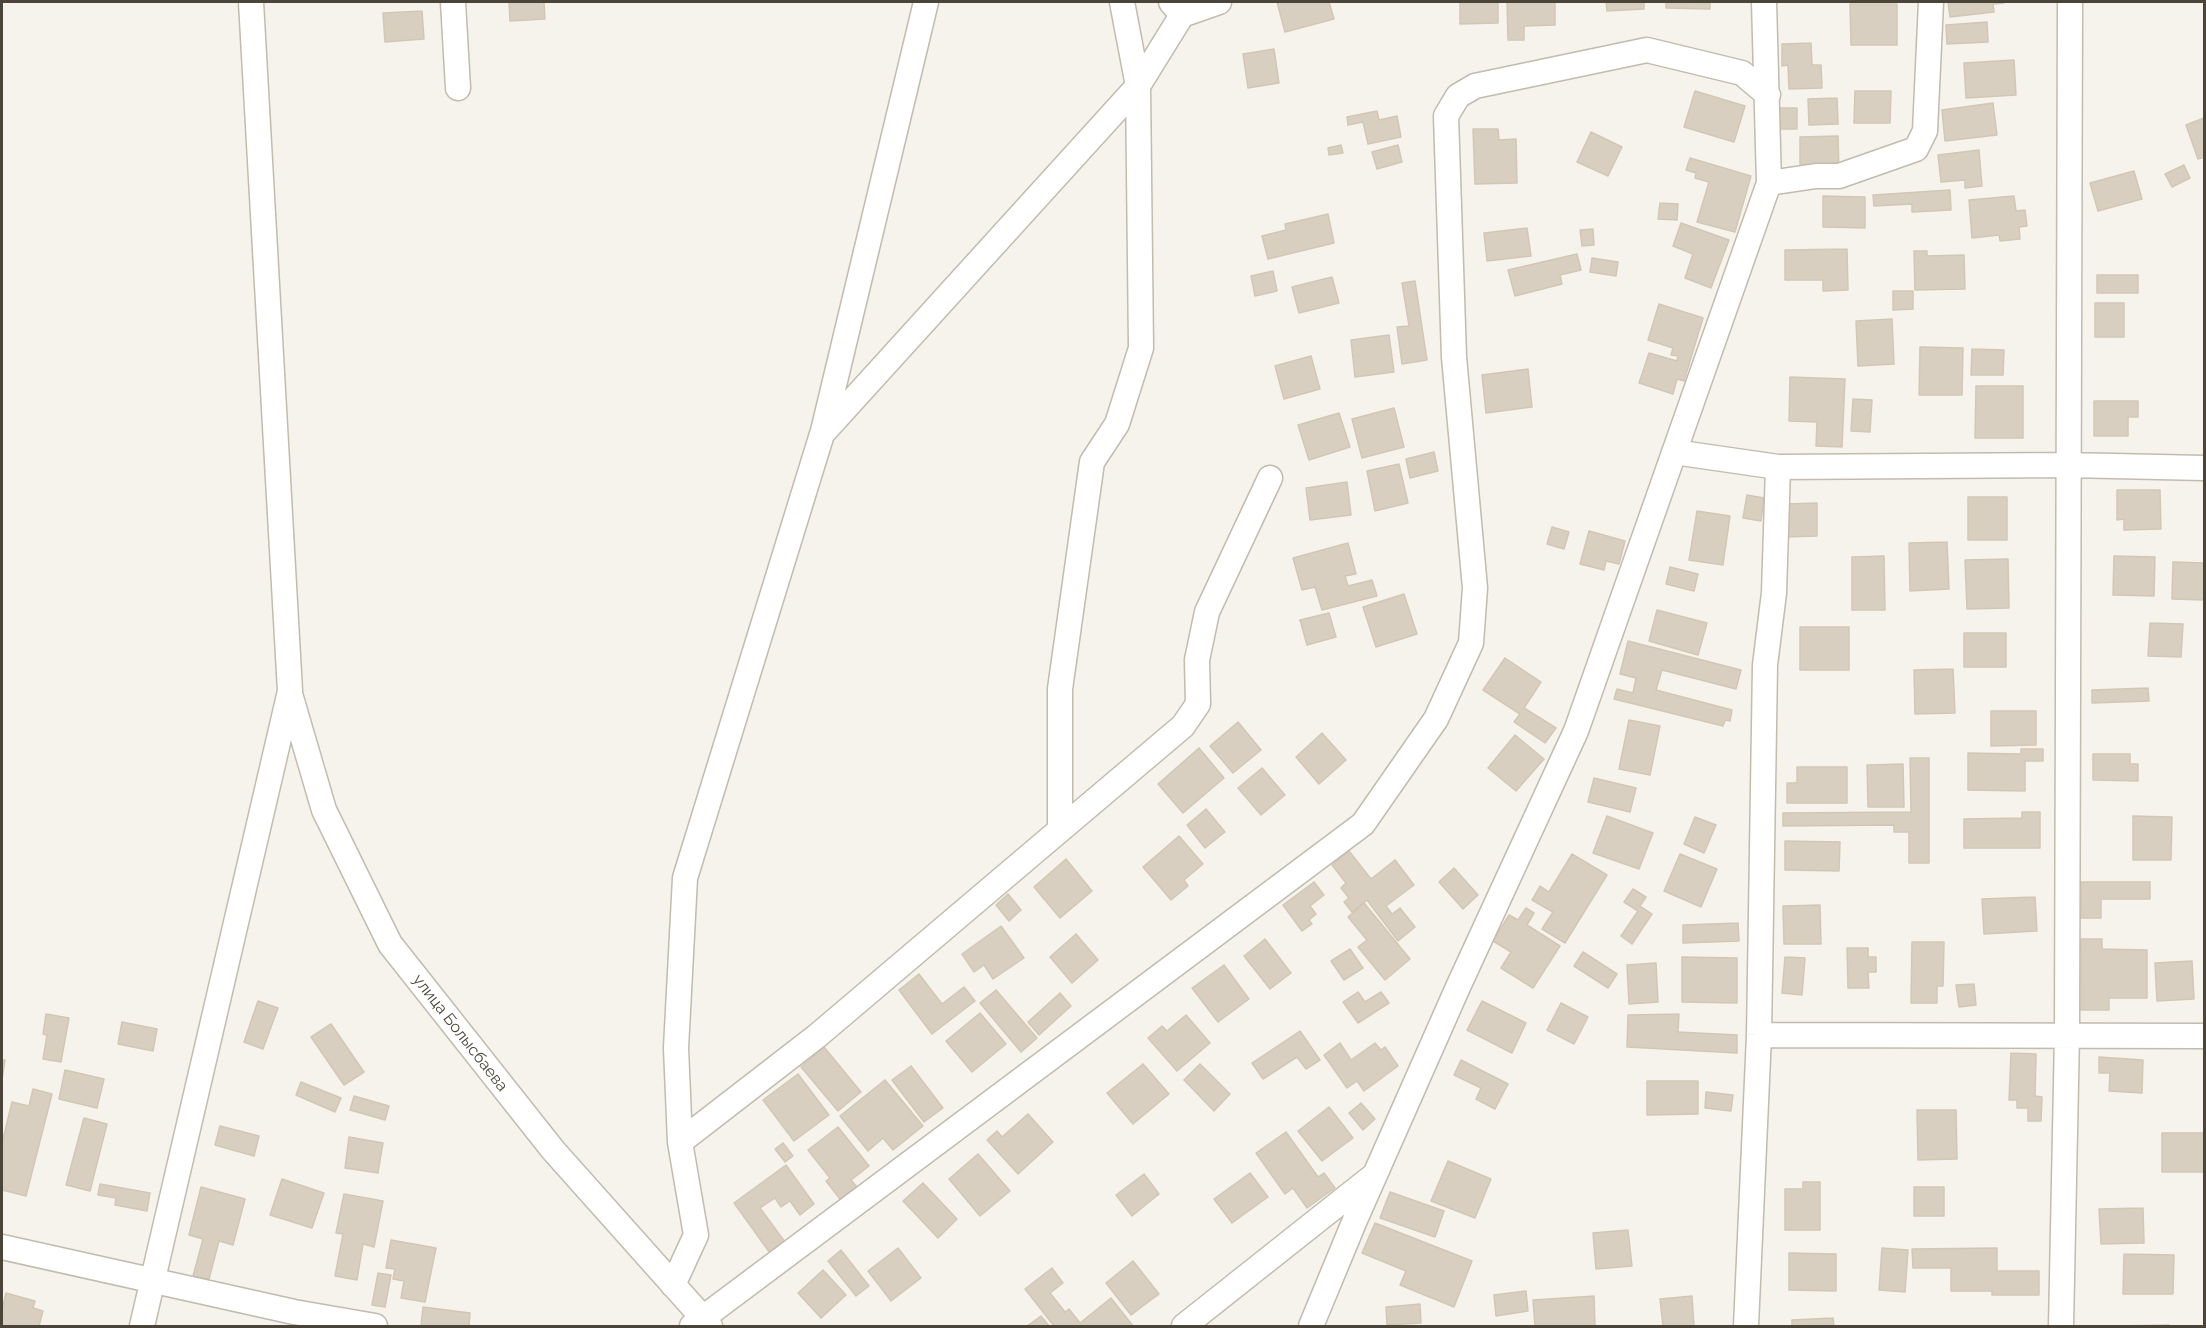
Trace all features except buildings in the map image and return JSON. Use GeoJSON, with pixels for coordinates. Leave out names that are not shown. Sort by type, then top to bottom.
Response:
{"type":"FeatureCollection","features":[{"type":"Feature","properties":{"kind":"street"},"geometry":{"type":"LineString","coordinates":[[142,1326],[290,691],[251,2]]}},
{"type":"Feature","properties":{"kind":"street"},"geometry":{"type":"LineString","coordinates":[[453,2],[458,88]]}},
{"type":"Feature","properties":{"kind":"street"},"geometry":{"type":"LineString","coordinates":[[673,1285],[696,1235],[680,1142],[676,1048],[685,878],[822,434],[926,2]]}},
{"type":"Feature","properties":{"kind":"street"},"geometry":{"type":"LineString","coordinates":[[1060,830],[1060,689],[1092,462],[1117,424],[1141,348],[1138,86],[1122,2]]}},
{"type":"Feature","properties":{"kind":"street"},"geometry":{"type":"LineString","coordinates":[[822,434],[1138,86],[1177,8],[1219,2]]}},
{"type":"Feature","properties":{"kind":"street"},"geometry":{"type":"LineString","coordinates":[[1311,1326],[1458,987],[1576,730],[1769,183],[1764,2]]}},
{"type":"Feature","properties":{"kind":"street"},"geometry":{"type":"LineString","coordinates":[[1769,183],[1816,176],[1839,176],[1916,149],[1925,131],[1931,2]]}},
{"type":"Feature","properties":{"kind":"street"},"geometry":{"type":"LineString","coordinates":[[2061,1326],[2067,1035],[2070,2]]}},
{"type":"Feature","properties":{"kind":"street"},"geometry":{"type":"LineString","coordinates":[[701,1324],[1363,824],[1436,719],[1471,643],[1475,588],[1453,334],[1446,116],[1458,96],[1475,86],[1647,50],[1742,73],[1768,95]]}},
{"type":"Feature","properties":{"kind":"street"},"geometry":{"type":"LineString","coordinates":[[1674,452],[1778,467],[2068,465],[2205,468]]}},
{"type":"Feature","properties":{"kind":"street"},"geometry":{"type":"LineString","coordinates":[[1746,1326],[1759,1035],[1765,665],[1774,592],[1778,467]]}},
{"type":"Feature","properties":{"kind":"street"},"geometry":{"type":"LineString","coordinates":[[680,1142],[818,1036],[1183,726],[1198,704],[1197,660],[1207,612],[1270,478]]}},
{"type":"Feature","properties":{"kind":"street","name":"улица Болысбаева"},"geometry":{"type":"LineString","coordinates":[[290,691],[324,810],[390,944],[553,1150],[673,1285],[701,1324]]}},
{"type":"Feature","properties":{"kind":"street"},"geometry":{"type":"LineString","coordinates":[[1759,1035],[2205,1036]]}},
{"type":"Feature","properties":{"kind":"street"},"geometry":{"type":"LineString","coordinates":[[1184,1326],[1375,1175]]}},
{"type":"Feature","properties":{"kind":"street"},"geometry":{"type":"LineString","coordinates":[[2,1246],[294,1312],[375,1326]]}}]}
